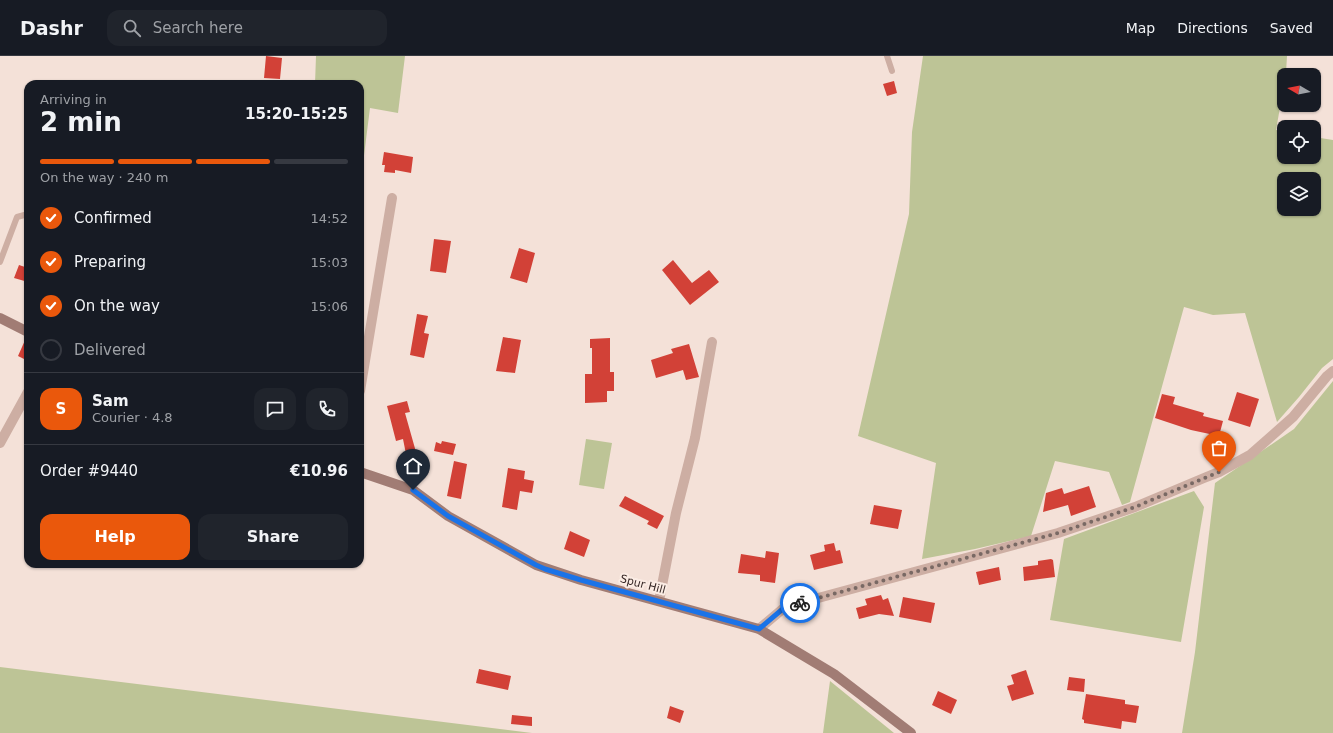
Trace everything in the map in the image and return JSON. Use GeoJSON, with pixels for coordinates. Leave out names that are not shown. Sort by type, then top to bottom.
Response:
{"type":"FeatureCollection","features":[{"type":"Feature","properties":{"kind":"street"},"geometry":{"type":"LineString","coordinates":[[364,367],[392,198]]}},
{"type":"Feature","properties":{"kind":"street"},"geometry":{"type":"LineString","coordinates":[[0,318],[24,330]]}},
{"type":"Feature","properties":{"kind":"street"},"geometry":{"type":"LineString","coordinates":[[659,601],[676,513],[695,438],[712,342]]}},
{"type":"Feature","properties":{"kind":"street"},"geometry":{"type":"LineString","coordinates":[[759,629],[785,607],[1058,533],[1135,507],[1219,472],[1250,455],[1293,417],[1327,376],[1333,371]]}},
{"type":"Feature","properties":{"kind":"street"},"geometry":{"type":"LineString","coordinates":[[0,443],[24,399]]}},
{"type":"Feature","properties":{"kind":"street","name":"Spur Hill"},"geometry":{"type":"LineString","coordinates":[[364,473],[413,490],[448,516],[536,565],[581,580],[759,629],[834,674],[911,733]]}},
{"type":"Feature","properties":{"kind":"lane"},"geometry":{"type":"LineString","coordinates":[[888,56],[892,71]]}},
{"type":"Feature","properties":{"kind":"lane"},"geometry":{"type":"LineString","coordinates":[[0,262],[17,217],[24,215]]}},
{"type":"Feature","properties":{"kind":"green space"},"geometry":{"type":"Polygon","coordinates":[[[316,56],[405,56],[398,113],[370,108],[364,155],[364,80],[315,80],[316,56]]]}},
{"type":"Feature","properties":{"kind":"green space"},"geometry":{"type":"Polygon","coordinates":[[[923,56],[1287,56],[1286,68],[1277,68],[1277,112],[1279,112],[1276,130],[1277,164],[1321,164],[1321,138],[1333,140],[1333,359],[1322,368],[1277,422],[1245,313],[1213,315],[1184,307],[1130,502],[1122,505],[1109,472],[1055,461],[1031,536],[922,559],[936,463],[858,436],[909,214],[912,132],[923,56]]]}},
{"type":"Feature","properties":{"kind":"green space"},"geometry":{"type":"Polygon","coordinates":[[[1333,381],[1333,733],[1182,733],[1195,652],[1215,483],[1294,429],[1333,381]]]}},
{"type":"Feature","properties":{"kind":"green space"},"geometry":{"type":"Polygon","coordinates":[[[586,439],[612,443],[604,489],[579,485],[586,439]]]}},
{"type":"Feature","properties":{"kind":"green space"},"geometry":{"type":"Polygon","coordinates":[[[1194,491],[1204,507],[1181,642],[1050,620],[1064,539],[1194,491]]]}},
{"type":"Feature","properties":{"kind":"green space"},"geometry":{"type":"Polygon","coordinates":[[[0,667],[532,733],[0,733],[0,667]]]}},
{"type":"Feature","properties":{"kind":"green space"},"geometry":{"type":"Polygon","coordinates":[[[830,681],[894,733],[823,733],[830,681]]]}},
{"type":"Feature","properties":{"kind":"building"},"geometry":{"type":"Polygon","coordinates":[[[266,56],[282,58],[280,79],[264,78],[266,56]]]}},
{"type":"Feature","properties":{"kind":"building"},"geometry":{"type":"Polygon","coordinates":[[[894,81],[897,93],[887,96],[883,84],[894,81]]]}},
{"type":"Feature","properties":{"kind":"building"},"geometry":{"type":"Polygon","coordinates":[[[384,152],[413,157],[411,173],[395,170],[395,173],[384,172],[385,165],[382,165],[384,152]]]}},
{"type":"Feature","properties":{"kind":"building"},"geometry":{"type":"Polygon","coordinates":[[[434,239],[451,241],[446,273],[430,271],[434,239]]]}},
{"type":"Feature","properties":{"kind":"building"},"geometry":{"type":"Polygon","coordinates":[[[519,248],[535,253],[527,283],[510,278],[519,248]]]}},
{"type":"Feature","properties":{"kind":"building"},"geometry":{"type":"Polygon","coordinates":[[[673,260],[692,283],[709,270],[719,282],[690,305],[662,270],[673,260]]]}},
{"type":"Feature","properties":{"kind":"building"},"geometry":{"type":"Polygon","coordinates":[[[19,265],[24,267],[24,281],[14,278],[19,265]]]}},
{"type":"Feature","properties":{"kind":"building"},"geometry":{"type":"Polygon","coordinates":[[[417,314],[428,316],[424,333],[429,334],[424,358],[410,355],[417,314]]]}},
{"type":"Feature","properties":{"kind":"building"},"geometry":{"type":"Polygon","coordinates":[[[503,337],[521,340],[515,373],[496,371],[503,337]]]}},
{"type":"Feature","properties":{"kind":"building"},"geometry":{"type":"Polygon","coordinates":[[[610,338],[610,372],[614,372],[614,391],[607,391],[607,402],[585,403],[585,374],[592,374],[592,348],[590,348],[590,339],[610,338]]]}},
{"type":"Feature","properties":{"kind":"building"},"geometry":{"type":"Polygon","coordinates":[[[24,342],[24,359],[18,356],[24,342]]]}},
{"type":"Feature","properties":{"kind":"building"},"geometry":{"type":"Polygon","coordinates":[[[689,344],[699,377],[686,380],[683,370],[656,378],[651,360],[673,353],[671,349],[689,344]]]}},
{"type":"Feature","properties":{"kind":"building"},"geometry":{"type":"Polygon","coordinates":[[[1237,392],[1259,399],[1250,427],[1228,420],[1237,392]]]}},
{"type":"Feature","properties":{"kind":"building"},"geometry":{"type":"Polygon","coordinates":[[[1162,394],[1175,397],[1173,404],[1204,413],[1203,416],[1223,421],[1219,436],[1191,430],[1155,418],[1162,394]]]}},
{"type":"Feature","properties":{"kind":"building"},"geometry":{"type":"Polygon","coordinates":[[[407,401],[410,412],[405,413],[416,452],[406,454],[403,439],[396,441],[387,406],[407,401]]]}},
{"type":"Feature","properties":{"kind":"building"},"geometry":{"type":"Polygon","coordinates":[[[442,441],[456,444],[453,455],[434,451],[436,442],[441,444],[442,441]]]}},
{"type":"Feature","properties":{"kind":"building"},"geometry":{"type":"Polygon","coordinates":[[[454,461],[467,464],[461,499],[447,496],[454,461]]]}},
{"type":"Feature","properties":{"kind":"building"},"geometry":{"type":"Polygon","coordinates":[[[508,468],[525,471],[524,479],[534,481],[532,493],[520,491],[517,510],[502,507],[508,468]]]}},
{"type":"Feature","properties":{"kind":"building"},"geometry":{"type":"Polygon","coordinates":[[[1089,486],[1096,507],[1071,516],[1068,505],[1043,512],[1046,493],[1062,488],[1064,494],[1089,486]]]}},
{"type":"Feature","properties":{"kind":"building"},"geometry":{"type":"Polygon","coordinates":[[[625,496],[664,516],[657,529],[647,524],[649,521],[619,506],[625,496]]]}},
{"type":"Feature","properties":{"kind":"building"},"geometry":{"type":"Polygon","coordinates":[[[874,505],[902,510],[898,529],[870,524],[874,505]]]}},
{"type":"Feature","properties":{"kind":"building"},"geometry":{"type":"Polygon","coordinates":[[[570,531],[590,540],[584,557],[564,549],[570,531]]]}},
{"type":"Feature","properties":{"kind":"building"},"geometry":{"type":"Polygon","coordinates":[[[834,543],[836,551],[840,550],[843,563],[814,570],[810,555],[825,551],[824,545],[834,543]]]}},
{"type":"Feature","properties":{"kind":"building"},"geometry":{"type":"Polygon","coordinates":[[[766,551],[779,553],[775,583],[760,581],[760,575],[738,573],[741,554],[765,558],[766,551]]]}},
{"type":"Feature","properties":{"kind":"building"},"geometry":{"type":"Polygon","coordinates":[[[1053,560],[1055,577],[1024,581],[1023,567],[1038,565],[1038,561],[1053,560]]]}},
{"type":"Feature","properties":{"kind":"building"},"geometry":{"type":"Polygon","coordinates":[[[999,567],[1001,580],[979,585],[976,572],[999,567]]]}},
{"type":"Feature","properties":{"kind":"building"},"geometry":{"type":"Polygon","coordinates":[[[881,595],[883,600],[888,598],[894,616],[879,614],[859,619],[856,608],[867,605],[865,599],[881,595]]]}},
{"type":"Feature","properties":{"kind":"building"},"geometry":{"type":"Polygon","coordinates":[[[903,597],[935,603],[931,623],[899,617],[903,597]]]}},
{"type":"Feature","properties":{"kind":"building"},"geometry":{"type":"Polygon","coordinates":[[[479,669],[511,676],[508,690],[476,683],[479,669]]]}},
{"type":"Feature","properties":{"kind":"building"},"geometry":{"type":"Polygon","coordinates":[[[1026,670],[1034,694],[1012,701],[1007,686],[1014,684],[1011,675],[1026,670]]]}},
{"type":"Feature","properties":{"kind":"building"},"geometry":{"type":"Polygon","coordinates":[[[1069,677],[1085,679],[1084,692],[1067,690],[1069,677]]]}},
{"type":"Feature","properties":{"kind":"building"},"geometry":{"type":"Polygon","coordinates":[[[938,691],[957,700],[951,714],[932,705],[938,691]]]}},
{"type":"Feature","properties":{"kind":"building"},"geometry":{"type":"Polygon","coordinates":[[[1086,694],[1125,700],[1125,704],[1139,706],[1136,723],[1122,721],[1121,729],[1084,723],[1084,720],[1082,719],[1086,694]]]}},
{"type":"Feature","properties":{"kind":"building"},"geometry":{"type":"Polygon","coordinates":[[[670,706],[684,711],[680,723],[667,718],[670,706]]]}},
{"type":"Feature","properties":{"kind":"building"},"geometry":{"type":"Polygon","coordinates":[[[512,715],[532,717],[532,726],[511,724],[512,715]]]}},
{"type":"Feature","properties":{"kind":"way so far"},"geometry":{"type":"LineString","coordinates":[[800,603],[1058,533],[1135,507],[1219,472]]}},
{"type":"Feature","properties":{"kind":"route"},"geometry":{"type":"LineString","coordinates":[[413,490],[448,516],[536,565],[581,580],[673,604],[759,629],[785,607],[800,603]]}}]}
